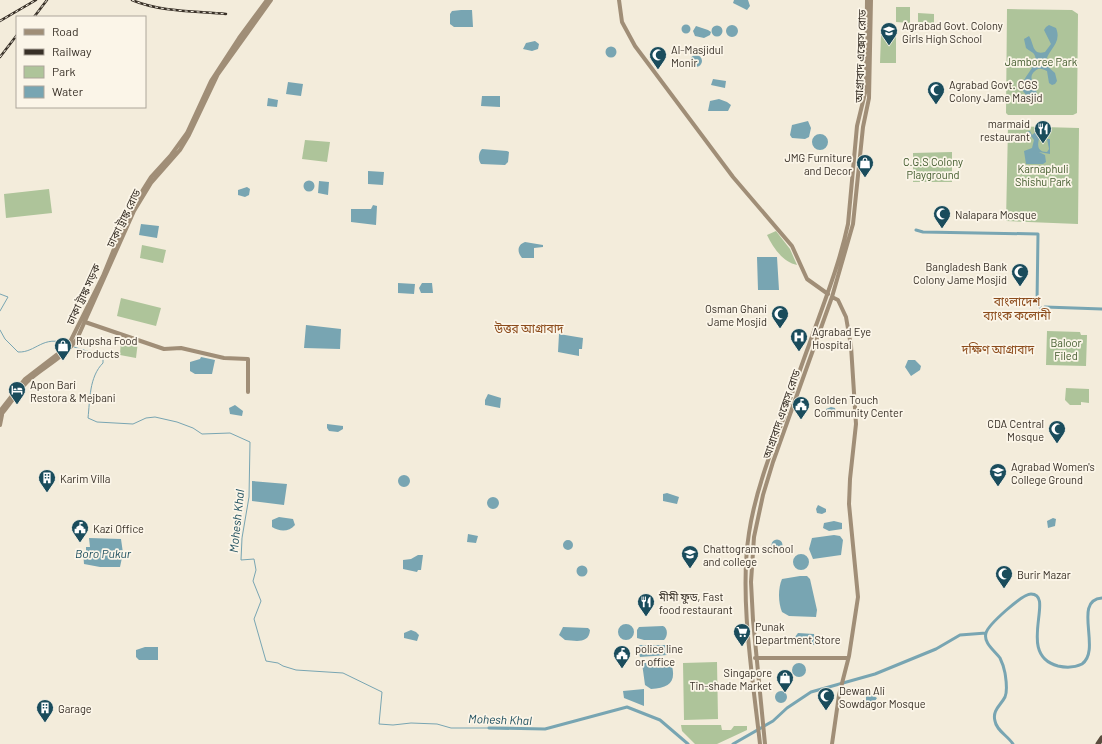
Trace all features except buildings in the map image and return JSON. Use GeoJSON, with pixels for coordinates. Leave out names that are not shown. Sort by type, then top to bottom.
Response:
{"type":"FeatureCollection","features":[{"type":"Feature","properties":{"kind":"highway"},"geometry":{"type":"LineString","coordinates":[[1098,744],[1102,738]]}},
{"type":"Feature","properties":{"kind":"main road","name":"ঢাকা ট্রাঙ্ক সড়ক"},"geometry":{"type":"LineString","coordinates":[[1,414],[25,379],[68,346],[103,276],[129,212],[151,176],[171,155],[187,133],[200,101],[221,65],[267,0]]}},
{"type":"Feature","properties":{"kind":"main road","name":"ঢাকা ট্রাঙ্ক রোড"},"geometry":{"type":"LineString","coordinates":[[1,414],[10,406],[27,382],[68,352],[85,322],[140,199],[151,183],[180,150],[189,135],[218,74],[271,0]]}},
{"type":"Feature","properties":{"kind":"main road"},"geometry":{"type":"LineString","coordinates":[[619,0],[622,22],[635,46],[733,177],[792,246],[807,279],[838,300],[848,325],[856,400],[856,424],[849,504],[858,597],[848,658],[839,695],[832,744]]}},
{"type":"Feature","properties":{"kind":"main road","name":"আগ্রাবাদ এক্সেস রোড"},"geometry":{"type":"LineString","coordinates":[[765,744],[753,620],[752,568],[754,537],[773,462],[853,224],[865,107],[868,0]]}},
{"type":"Feature","properties":{"kind":"main road","name":"আগ্রাবাদ এক্সেস রোড"},"geometry":{"type":"LineString","coordinates":[[865,107],[870,87],[871,0]]}},
{"type":"Feature","properties":{"kind":"main road","name":"আগ্রাবাদ এক্সেস রোড"},"geometry":{"type":"LineString","coordinates":[[760,744],[751,658],[746,581],[746,554],[753,511],[769,456],[830,295]]}},
{"type":"Feature","properties":{"kind":"main road"},"geometry":{"type":"LineString","coordinates":[[85,322],[164,349],[181,348],[224,358],[248,359],[248,392]]}},
{"type":"Feature","properties":{"kind":"main road"},"geometry":{"type":"LineString","coordinates":[[0,425],[1,414]]}},
{"type":"Feature","properties":{"kind":"main road"},"geometry":{"type":"LineString","coordinates":[[751,658],[848,658]]}},
{"type":"Feature","properties":{"kind":"green space"},"geometry":{"type":"Polygon","coordinates":[[[896,7],[910,7],[910,23],[896,22],[896,7]]]}},
{"type":"Feature","properties":{"kind":"green space","name":"Jamboree Park"},"geometry":{"type":"Polygon","coordinates":[[[1007,9],[1072,10],[1078,14],[1077,113],[1073,115],[1008,115],[1006,113],[1007,9]]]}},
{"type":"Feature","properties":{"kind":"green space"},"geometry":{"type":"Polygon","coordinates":[[[918,13],[934,14],[934,23],[918,22],[918,13]]]}},
{"type":"Feature","properties":{"kind":"green space"},"geometry":{"type":"Polygon","coordinates":[[[881,35],[896,36],[896,63],[880,63],[881,35]]]}},
{"type":"Feature","properties":{"kind":"green space","name":"Karnaphuli Shishu Park"},"geometry":{"type":"Polygon","coordinates":[[[1008,126],[1079,128],[1078,224],[1006,221],[1008,126]]]}},
{"type":"Feature","properties":{"kind":"green space"},"geometry":{"type":"Polygon","coordinates":[[[305,140],[330,142],[327,162],[302,159],[305,140]]]}},
{"type":"Feature","properties":{"kind":"green space","name":"C.G.S Colony Playground"},"geometry":{"type":"Polygon","coordinates":[[[952,152],[952,182],[913,182],[913,153],[952,152]]]}},
{"type":"Feature","properties":{"kind":"green space"},"geometry":{"type":"Polygon","coordinates":[[[49,189],[52,213],[6,218],[4,194],[49,189]]]}},
{"type":"Feature","properties":{"kind":"green space"},"geometry":{"type":"Polygon","coordinates":[[[776,231],[790,249],[797,265],[783,258],[772,245],[767,235],[776,231]]]}},
{"type":"Feature","properties":{"kind":"green space"},"geometry":{"type":"Polygon","coordinates":[[[142,245],[166,250],[163,263],[140,258],[142,245]]]}},
{"type":"Feature","properties":{"kind":"green space"},"geometry":{"type":"Polygon","coordinates":[[[121,298],[161,308],[156,326],[117,316],[121,298]]]}},
{"type":"Feature","properties":{"kind":"green space","name":"Baloor Filed"},"geometry":{"type":"Polygon","coordinates":[[[1047,331],[1080,332],[1081,335],[1087,335],[1086,366],[1046,365],[1047,331]]]}},
{"type":"Feature","properties":{"kind":"green space"},"geometry":{"type":"Polygon","coordinates":[[[121,338],[138,341],[136,358],[120,355],[121,338]]]}},
{"type":"Feature","properties":{"kind":"green space"},"geometry":{"type":"Polygon","coordinates":[[[1066,388],[1089,389],[1089,403],[1081,402],[1081,405],[1070,405],[1065,400],[1066,388]]]}},
{"type":"Feature","properties":{"kind":"green space"},"geometry":{"type":"Polygon","coordinates":[[[717,662],[718,719],[684,720],[683,663],[717,662]]]}},
{"type":"Feature","properties":{"kind":"green space"},"geometry":{"type":"Polygon","coordinates":[[[681,725],[721,725],[722,730],[731,730],[734,726],[747,726],[747,730],[717,744],[695,744],[682,731],[681,725]]]}},
{"type":"Feature","properties":{"kind":"water"},"geometry":{"type":"Polygon","coordinates":[[[734,0],[748,0],[750,6],[747,10],[733,3],[734,0]]]}},
{"type":"Feature","properties":{"kind":"water"},"geometry":{"type":"Polygon","coordinates":[[[472,10],[473,27],[454,27],[450,24],[450,14],[452,11],[472,10]]]}},
{"type":"Feature","properties":{"kind":"water"},"geometry":{"type":"Polygon","coordinates":[[[686,24],[691,29],[686,34],[681,29],[686,24]]]}},
{"type":"Feature","properties":{"kind":"water"},"geometry":{"type":"Polygon","coordinates":[[[730,25],[734,25],[738,31],[734,37],[730,37],[726,33],[726,29],[730,25]]]}},
{"type":"Feature","properties":{"kind":"water"},"geometry":{"type":"Polygon","coordinates":[[[1049,25],[1056,28],[1058,34],[1056,43],[1046,60],[1046,65],[1055,73],[1057,81],[1052,85],[1049,83],[1047,71],[1041,69],[1036,70],[1033,74],[1032,80],[1037,95],[1032,98],[1025,94],[1022,88],[1026,77],[1033,66],[1035,56],[1026,48],[1024,39],[1029,36],[1036,51],[1041,53],[1045,52],[1051,44],[1044,30],[1049,25]]]}},
{"type":"Feature","properties":{"kind":"water"},"geometry":{"type":"Polygon","coordinates":[[[696,26],[708,30],[711,32],[710,35],[704,38],[695,36],[693,31],[696,26]]]}},
{"type":"Feature","properties":{"kind":"water"},"geometry":{"type":"Polygon","coordinates":[[[715,26],[719,26],[721,27],[721,35],[715,36],[712,33],[712,29],[715,26]]]}},
{"type":"Feature","properties":{"kind":"water"},"geometry":{"type":"Polygon","coordinates":[[[535,41],[539,44],[538,49],[532,51],[523,49],[526,43],[535,41]]]}},
{"type":"Feature","properties":{"kind":"water"},"geometry":{"type":"Polygon","coordinates":[[[609,47],[613,47],[615,48],[615,56],[609,57],[606,54],[606,50],[609,47]]]}},
{"type":"Feature","properties":{"kind":"water"},"geometry":{"type":"Polygon","coordinates":[[[694,55],[698,55],[702,61],[698,67],[694,67],[690,63],[690,59],[694,55]]]}},
{"type":"Feature","properties":{"kind":"water"},"geometry":{"type":"Polygon","coordinates":[[[713,79],[726,81],[725,88],[711,85],[713,79]]]}},
{"type":"Feature","properties":{"kind":"water"},"geometry":{"type":"Polygon","coordinates":[[[288,82],[303,84],[301,96],[286,94],[288,82]]]}},
{"type":"Feature","properties":{"kind":"water"},"geometry":{"type":"Polygon","coordinates":[[[482,96],[500,96],[500,107],[481,106],[482,96]]]}},
{"type":"Feature","properties":{"kind":"water"},"geometry":{"type":"Polygon","coordinates":[[[268,98],[278,100],[277,107],[267,106],[268,98]]]}},
{"type":"Feature","properties":{"kind":"water"},"geometry":{"type":"Polygon","coordinates":[[[719,99],[731,105],[728,111],[708,111],[710,101],[719,99]]]}},
{"type":"Feature","properties":{"kind":"water"},"geometry":{"type":"Polygon","coordinates":[[[808,121],[811,128],[809,137],[805,139],[792,138],[790,135],[792,125],[808,121]]]}},
{"type":"Feature","properties":{"kind":"water"},"geometry":{"type":"Polygon","coordinates":[[[1043,128],[1038,147],[1042,151],[1047,152],[1049,149],[1047,139],[1050,139],[1050,154],[1039,152],[1045,155],[1046,162],[1043,164],[1026,164],[1024,151],[1032,148],[1034,140],[1031,136],[1027,136],[1026,132],[1030,131],[1032,135],[1039,129],[1043,128]]]}},
{"type":"Feature","properties":{"kind":"water"},"geometry":{"type":"Polygon","coordinates":[[[820,134],[827,139],[828,142],[823,149],[820,150],[813,145],[812,142],[817,135],[820,134]]]}},
{"type":"Feature","properties":{"kind":"water"},"geometry":{"type":"Polygon","coordinates":[[[482,149],[509,152],[508,162],[505,165],[481,164],[479,161],[479,156],[482,149]]]}},
{"type":"Feature","properties":{"kind":"water"},"geometry":{"type":"Polygon","coordinates":[[[368,171],[384,172],[383,185],[368,184],[368,171]]]}},
{"type":"Feature","properties":{"kind":"water"},"geometry":{"type":"Polygon","coordinates":[[[309,180],[313,182],[315,186],[313,190],[309,192],[305,190],[303,186],[305,182],[309,180]]]}},
{"type":"Feature","properties":{"kind":"water"},"geometry":{"type":"Polygon","coordinates":[[[319,181],[329,182],[328,195],[318,193],[319,181]]]}},
{"type":"Feature","properties":{"kind":"water"},"geometry":{"type":"Polygon","coordinates":[[[247,187],[250,189],[249,195],[245,197],[238,195],[238,190],[247,187]]]}},
{"type":"Feature","properties":{"kind":"water"},"geometry":{"type":"Polygon","coordinates":[[[373,205],[377,206],[376,225],[351,222],[351,209],[371,209],[373,205]]]}},
{"type":"Feature","properties":{"kind":"water"},"geometry":{"type":"Polygon","coordinates":[[[141,224],[159,226],[157,238],[139,235],[141,224]]]}},
{"type":"Feature","properties":{"kind":"water"},"geometry":{"type":"Polygon","coordinates":[[[525,242],[543,245],[543,247],[534,248],[534,258],[522,258],[519,253],[519,247],[525,242]]]}},
{"type":"Feature","properties":{"kind":"water"},"geometry":{"type":"Polygon","coordinates":[[[757,257],[777,257],[779,290],[758,290],[757,257]]]}},
{"type":"Feature","properties":{"kind":"water"},"geometry":{"type":"Polygon","coordinates":[[[398,283],[415,284],[414,294],[398,293],[398,283]]]}},
{"type":"Feature","properties":{"kind":"water"},"geometry":{"type":"Polygon","coordinates":[[[422,283],[432,283],[433,293],[421,293],[419,288],[422,283]]]}},
{"type":"Feature","properties":{"kind":"water"},"geometry":{"type":"Polygon","coordinates":[[[306,325],[341,329],[340,349],[304,348],[306,325]]]}},
{"type":"Feature","properties":{"kind":"water"},"geometry":{"type":"Polygon","coordinates":[[[559,334],[583,338],[582,349],[579,349],[579,356],[558,352],[559,334]]]}},
{"type":"Feature","properties":{"kind":"water"},"geometry":{"type":"Polygon","coordinates":[[[201,357],[215,360],[212,374],[195,374],[190,371],[190,362],[200,359],[201,357]]]}},
{"type":"Feature","properties":{"kind":"water"},"geometry":{"type":"Polygon","coordinates":[[[908,360],[915,360],[921,366],[920,370],[911,376],[905,367],[908,360]]]}},
{"type":"Feature","properties":{"kind":"water"},"geometry":{"type":"Polygon","coordinates":[[[488,394],[501,398],[500,408],[485,405],[485,400],[488,394]]]}},
{"type":"Feature","properties":{"kind":"water"},"geometry":{"type":"Polygon","coordinates":[[[235,405],[243,411],[242,416],[230,414],[229,408],[235,405]]]}},
{"type":"Feature","properties":{"kind":"water"},"geometry":{"type":"Polygon","coordinates":[[[831,407],[835,408],[836,412],[826,418],[826,409],[831,407]]]}},
{"type":"Feature","properties":{"kind":"water"},"geometry":{"type":"Polygon","coordinates":[[[327,424],[343,426],[343,429],[338,432],[329,431],[327,424]]]}},
{"type":"Feature","properties":{"kind":"water"},"geometry":{"type":"Polygon","coordinates":[[[406,475],[409,476],[409,486],[402,487],[399,486],[398,479],[399,476],[406,475]]]}},
{"type":"Feature","properties":{"kind":"water"},"geometry":{"type":"Polygon","coordinates":[[[252,481],[287,484],[284,505],[252,501],[252,481]]]}},
{"type":"Feature","properties":{"kind":"water"},"geometry":{"type":"Polygon","coordinates":[[[667,493],[679,497],[677,504],[663,501],[663,494],[667,493]]]}},
{"type":"Feature","properties":{"kind":"water"},"geometry":{"type":"Polygon","coordinates":[[[493,497],[497,499],[499,503],[497,507],[493,509],[489,507],[487,503],[489,499],[493,497]]]}},
{"type":"Feature","properties":{"kind":"water"},"geometry":{"type":"Polygon","coordinates":[[[818,505],[826,509],[826,512],[822,514],[817,513],[816,509],[818,505]]]}},
{"type":"Feature","properties":{"kind":"water"},"geometry":{"type":"Polygon","coordinates":[[[279,517],[293,519],[295,525],[287,530],[278,530],[272,527],[272,520],[279,517]]]}},
{"type":"Feature","properties":{"kind":"water"},"geometry":{"type":"Polygon","coordinates":[[[1053,518],[1056,519],[1055,526],[1048,528],[1047,521],[1053,518]]]}},
{"type":"Feature","properties":{"kind":"water"},"geometry":{"type":"Polygon","coordinates":[[[834,521],[842,523],[842,529],[829,531],[823,528],[824,523],[834,521]]]}},
{"type":"Feature","properties":{"kind":"water"},"geometry":{"type":"Polygon","coordinates":[[[468,534],[478,536],[476,543],[467,542],[468,534]]]}},
{"type":"Feature","properties":{"kind":"water"},"geometry":{"type":"Polygon","coordinates":[[[834,535],[840,536],[843,540],[841,555],[813,559],[809,549],[812,538],[834,535]]]}},
{"type":"Feature","properties":{"kind":"water","name":"Boro Pukur"},"geometry":{"type":"Polygon","coordinates":[[[89,538],[121,539],[123,553],[120,567],[100,567],[84,564],[83,551],[86,551],[86,547],[90,547],[89,538]]]}},
{"type":"Feature","properties":{"kind":"water"},"geometry":{"type":"Polygon","coordinates":[[[777,539],[781,541],[783,545],[781,549],[777,551],[773,549],[771,545],[773,541],[777,539]]]}},
{"type":"Feature","properties":{"kind":"water"},"geometry":{"type":"Polygon","coordinates":[[[566,540],[570,540],[572,541],[572,549],[566,550],[563,547],[563,543],[566,540]]]}},
{"type":"Feature","properties":{"kind":"water"},"geometry":{"type":"Polygon","coordinates":[[[801,554],[808,559],[809,562],[804,569],[801,570],[794,565],[793,562],[798,555],[801,554]]]}},
{"type":"Feature","properties":{"kind":"water"},"geometry":{"type":"Polygon","coordinates":[[[418,555],[423,555],[421,570],[418,570],[417,572],[403,569],[403,560],[411,559],[418,555]]]}},
{"type":"Feature","properties":{"kind":"water"},"geometry":{"type":"Polygon","coordinates":[[[582,565],[586,567],[588,571],[586,575],[582,577],[578,575],[576,571],[578,567],[582,565]]]}},
{"type":"Feature","properties":{"kind":"water"},"geometry":{"type":"Polygon","coordinates":[[[807,576],[810,579],[817,610],[816,617],[789,616],[782,612],[779,595],[782,579],[807,576]]]}},
{"type":"Feature","properties":{"kind":"water"},"geometry":{"type":"Polygon","coordinates":[[[623,624],[629,624],[634,629],[632,638],[629,640],[623,640],[618,635],[618,629],[623,624]]]}},
{"type":"Feature","properties":{"kind":"water"},"geometry":{"type":"Polygon","coordinates":[[[663,626],[666,628],[667,632],[664,640],[644,640],[637,638],[637,630],[639,627],[663,626]]]}},
{"type":"Feature","properties":{"kind":"water"},"geometry":{"type":"Polygon","coordinates":[[[563,627],[588,628],[590,630],[585,640],[565,640],[559,635],[563,627]]]}},
{"type":"Feature","properties":{"kind":"water"},"geometry":{"type":"Polygon","coordinates":[[[411,630],[419,635],[417,641],[404,638],[404,633],[411,630]]]}},
{"type":"Feature","properties":{"kind":"water"},"geometry":{"type":"Polygon","coordinates":[[[798,633],[814,634],[814,645],[796,644],[795,637],[798,633]]]}},
{"type":"Feature","properties":{"kind":"water"},"geometry":{"type":"Polygon","coordinates":[[[639,645],[666,645],[667,655],[640,657],[638,649],[639,645]]]}},
{"type":"Feature","properties":{"kind":"water"},"geometry":{"type":"Polygon","coordinates":[[[145,647],[158,647],[158,660],[139,660],[136,657],[136,650],[145,647]]]}},
{"type":"Feature","properties":{"kind":"water"},"geometry":{"type":"Polygon","coordinates":[[[671,662],[673,675],[670,683],[663,687],[651,689],[645,685],[642,663],[671,662]]]}},
{"type":"Feature","properties":{"kind":"water"},"geometry":{"type":"Polygon","coordinates":[[[799,663],[804,665],[806,670],[804,675],[799,677],[794,675],[792,670],[794,665],[799,663]]]}},
{"type":"Feature","properties":{"kind":"water"},"geometry":{"type":"Polygon","coordinates":[[[644,689],[644,706],[624,698],[623,691],[644,689]]]}},
{"type":"Feature","properties":{"kind":"water"},"geometry":{"type":"Polygon","coordinates":[[[781,691],[785,693],[787,697],[785,701],[781,703],[777,701],[775,697],[777,693],[781,691]]]}},
{"type":"Feature","properties":{"kind":"water"},"geometry":{"type":"Polygon","coordinates":[[[868,692],[877,698],[873,704],[866,702],[866,694],[868,692]]]}},
{"type":"Feature","properties":{"kind":"waterway"},"geometry":{"type":"LineString","coordinates":[[916,230],[923,232],[1038,234],[1037,303],[1040,307]]}},
{"type":"Feature","properties":{"kind":"waterway"},"geometry":{"type":"LineString","coordinates":[[0,294],[8,297],[0,311]]}},
{"type":"Feature","properties":{"kind":"waterway"},"geometry":{"type":"LineString","coordinates":[[1045,307],[1102,309]]}},
{"type":"Feature","properties":{"kind":"waterway"},"geometry":{"type":"LineString","coordinates":[[0,330],[5,339],[18,352],[24,352],[46,342],[52,341],[67,344]]}},
{"type":"Feature","properties":{"kind":"waterway","name":"Mohesh Khal"},"geometry":{"type":"LineString","coordinates":[[74,347],[103,356],[103,363],[98,369],[93,382],[88,418],[97,422],[133,424],[146,418],[155,417],[177,422],[193,428],[202,434],[230,433],[250,442],[249,497],[242,538],[241,560],[254,559],[256,570],[253,581],[261,601],[254,619],[266,661],[278,663],[296,670],[343,673],[382,692],[379,724],[393,725],[411,723],[437,724],[451,728],[489,728]]}},
{"type":"Feature","properties":{"kind":"waterway"},"geometry":{"type":"LineString","coordinates":[[1013,744],[1000,730],[994,717],[997,708],[1005,697],[1006,685],[1005,671],[1001,660],[986,640],[986,633],[988,629],[1006,610],[1020,599],[1031,594],[1038,597],[1040,604],[1037,638],[1039,650],[1046,660],[1058,666],[1076,666],[1082,664],[1087,657],[1089,648],[1089,607],[1093,601],[1102,598]]}},
{"type":"Feature","properties":{"kind":"waterway"},"geometry":{"type":"LineString","coordinates":[[733,744],[773,721],[787,708],[811,692],[875,674],[936,649],[960,635],[986,633]]}},
{"type":"Feature","properties":{"kind":"waterway","name":"Mohesh Khal"},"geometry":{"type":"LineString","coordinates":[[489,728],[545,729],[627,707],[660,720],[688,744]]}},
{"type":"Feature","properties":{"kind":"railway"},"geometry":{"type":"LineString","coordinates":[[0,21],[36,0]]}},
{"type":"Feature","properties":{"kind":"railway"},"geometry":{"type":"LineString","coordinates":[[35,16],[47,0]]}},
{"type":"Feature","properties":{"kind":"railway"},"geometry":{"type":"LineString","coordinates":[[132,0],[166,9],[226,14]]}},
{"type":"Feature","properties":{"kind":"railway"},"geometry":{"type":"LineString","coordinates":[[0,57],[16,36]]}},
{"type":"Feature","properties":{"kind":"place","name":"Agrabad Govt. Colony Girls High School"},"geometry":{"type":"Point","coordinates":[889,46]}},
{"type":"Feature","properties":{"kind":"place","name":"Al-Masjidul Monir"},"geometry":{"type":"Point","coordinates":[658,70]}},
{"type":"Feature","properties":{"kind":"place","name":"Agrabad Govt. CGS Colony Jame Masjid"},"geometry":{"type":"Point","coordinates":[936,105]}},
{"type":"Feature","properties":{"kind":"place","name":"marmaid restaurant"},"geometry":{"type":"Point","coordinates":[1043,144]}},
{"type":"Feature","properties":{"kind":"place","name":"JMG Furniture and Decor"},"geometry":{"type":"Point","coordinates":[865,178]}},
{"type":"Feature","properties":{"kind":"place","name":"Nalapara Mosque"},"geometry":{"type":"Point","coordinates":[942,229]}},
{"type":"Feature","properties":{"kind":"place","name":"Bangladesh Bank Colony Jame Mosjid"},"geometry":{"type":"Point","coordinates":[1020,287]}},
{"type":"Feature","properties":{"kind":"place","name":"Osman Ghani Jame Mosjid"},"geometry":{"type":"Point","coordinates":[780,329]}},
{"type":"Feature","properties":{"kind":"place","name":"Agrabad Eye Hospital"},"geometry":{"type":"Point","coordinates":[799,352]}},
{"type":"Feature","properties":{"kind":"place","name":"Rupsha Food Products"},"geometry":{"type":"Point","coordinates":[63,361]}},
{"type":"Feature","properties":{"kind":"place","name":"Apon Bari Restora & Mejbani"},"geometry":{"type":"Point","coordinates":[17,405]}},
{"type":"Feature","properties":{"kind":"place","name":"Golden Touch Community Center"},"geometry":{"type":"Point","coordinates":[801,420]}},
{"type":"Feature","properties":{"kind":"place","name":"CDA Central Mosque"},"geometry":{"type":"Point","coordinates":[1057,444]}},
{"type":"Feature","properties":{"kind":"place","name":"Agrabad Women's College Ground"},"geometry":{"type":"Point","coordinates":[998,487]}},
{"type":"Feature","properties":{"kind":"place","name":"Karim Villa"},"geometry":{"type":"Point","coordinates":[47,493]}},
{"type":"Feature","properties":{"kind":"place","name":"Kazi Office"},"geometry":{"type":"Point","coordinates":[80,543]}},
{"type":"Feature","properties":{"kind":"place","name":"Chattogram school and college"},"geometry":{"type":"Point","coordinates":[690,569]}},
{"type":"Feature","properties":{"kind":"place","name":"Burir Mazar"},"geometry":{"type":"Point","coordinates":[1004,589]}},
{"type":"Feature","properties":{"kind":"place","name":"মীমী ফুড, Fast food restaurant"},"geometry":{"type":"Point","coordinates":[646,617]}},
{"type":"Feature","properties":{"kind":"place","name":"Punak Department Store"},"geometry":{"type":"Point","coordinates":[742,647]}},
{"type":"Feature","properties":{"kind":"place","name":"police line or office"},"geometry":{"type":"Point","coordinates":[622,669]}},
{"type":"Feature","properties":{"kind":"place","name":"Singapore Tin-shade Market"},"geometry":{"type":"Point","coordinates":[785,693]}},
{"type":"Feature","properties":{"kind":"place","name":"Dewan Ali Sowdagor Mosque"},"geometry":{"type":"Point","coordinates":[826,711]}},
{"type":"Feature","properties":{"kind":"place","name":"Garage"},"geometry":{"type":"Point","coordinates":[45,723]}},
{"type":"Feature","properties":{"kind":"district","name":"বাংলাদেশ ব্যাংক কলোনী"},"geometry":{"type":"Point","coordinates":[1017,308]}},
{"type":"Feature","properties":{"kind":"district","name":"উত্তর আগ্রাবাদ"},"geometry":{"type":"Point","coordinates":[529,328]}},
{"type":"Feature","properties":{"kind":"district","name":"দক্ষিণ আগ্রাবাদ"},"geometry":{"type":"Point","coordinates":[998,349]}}]}
